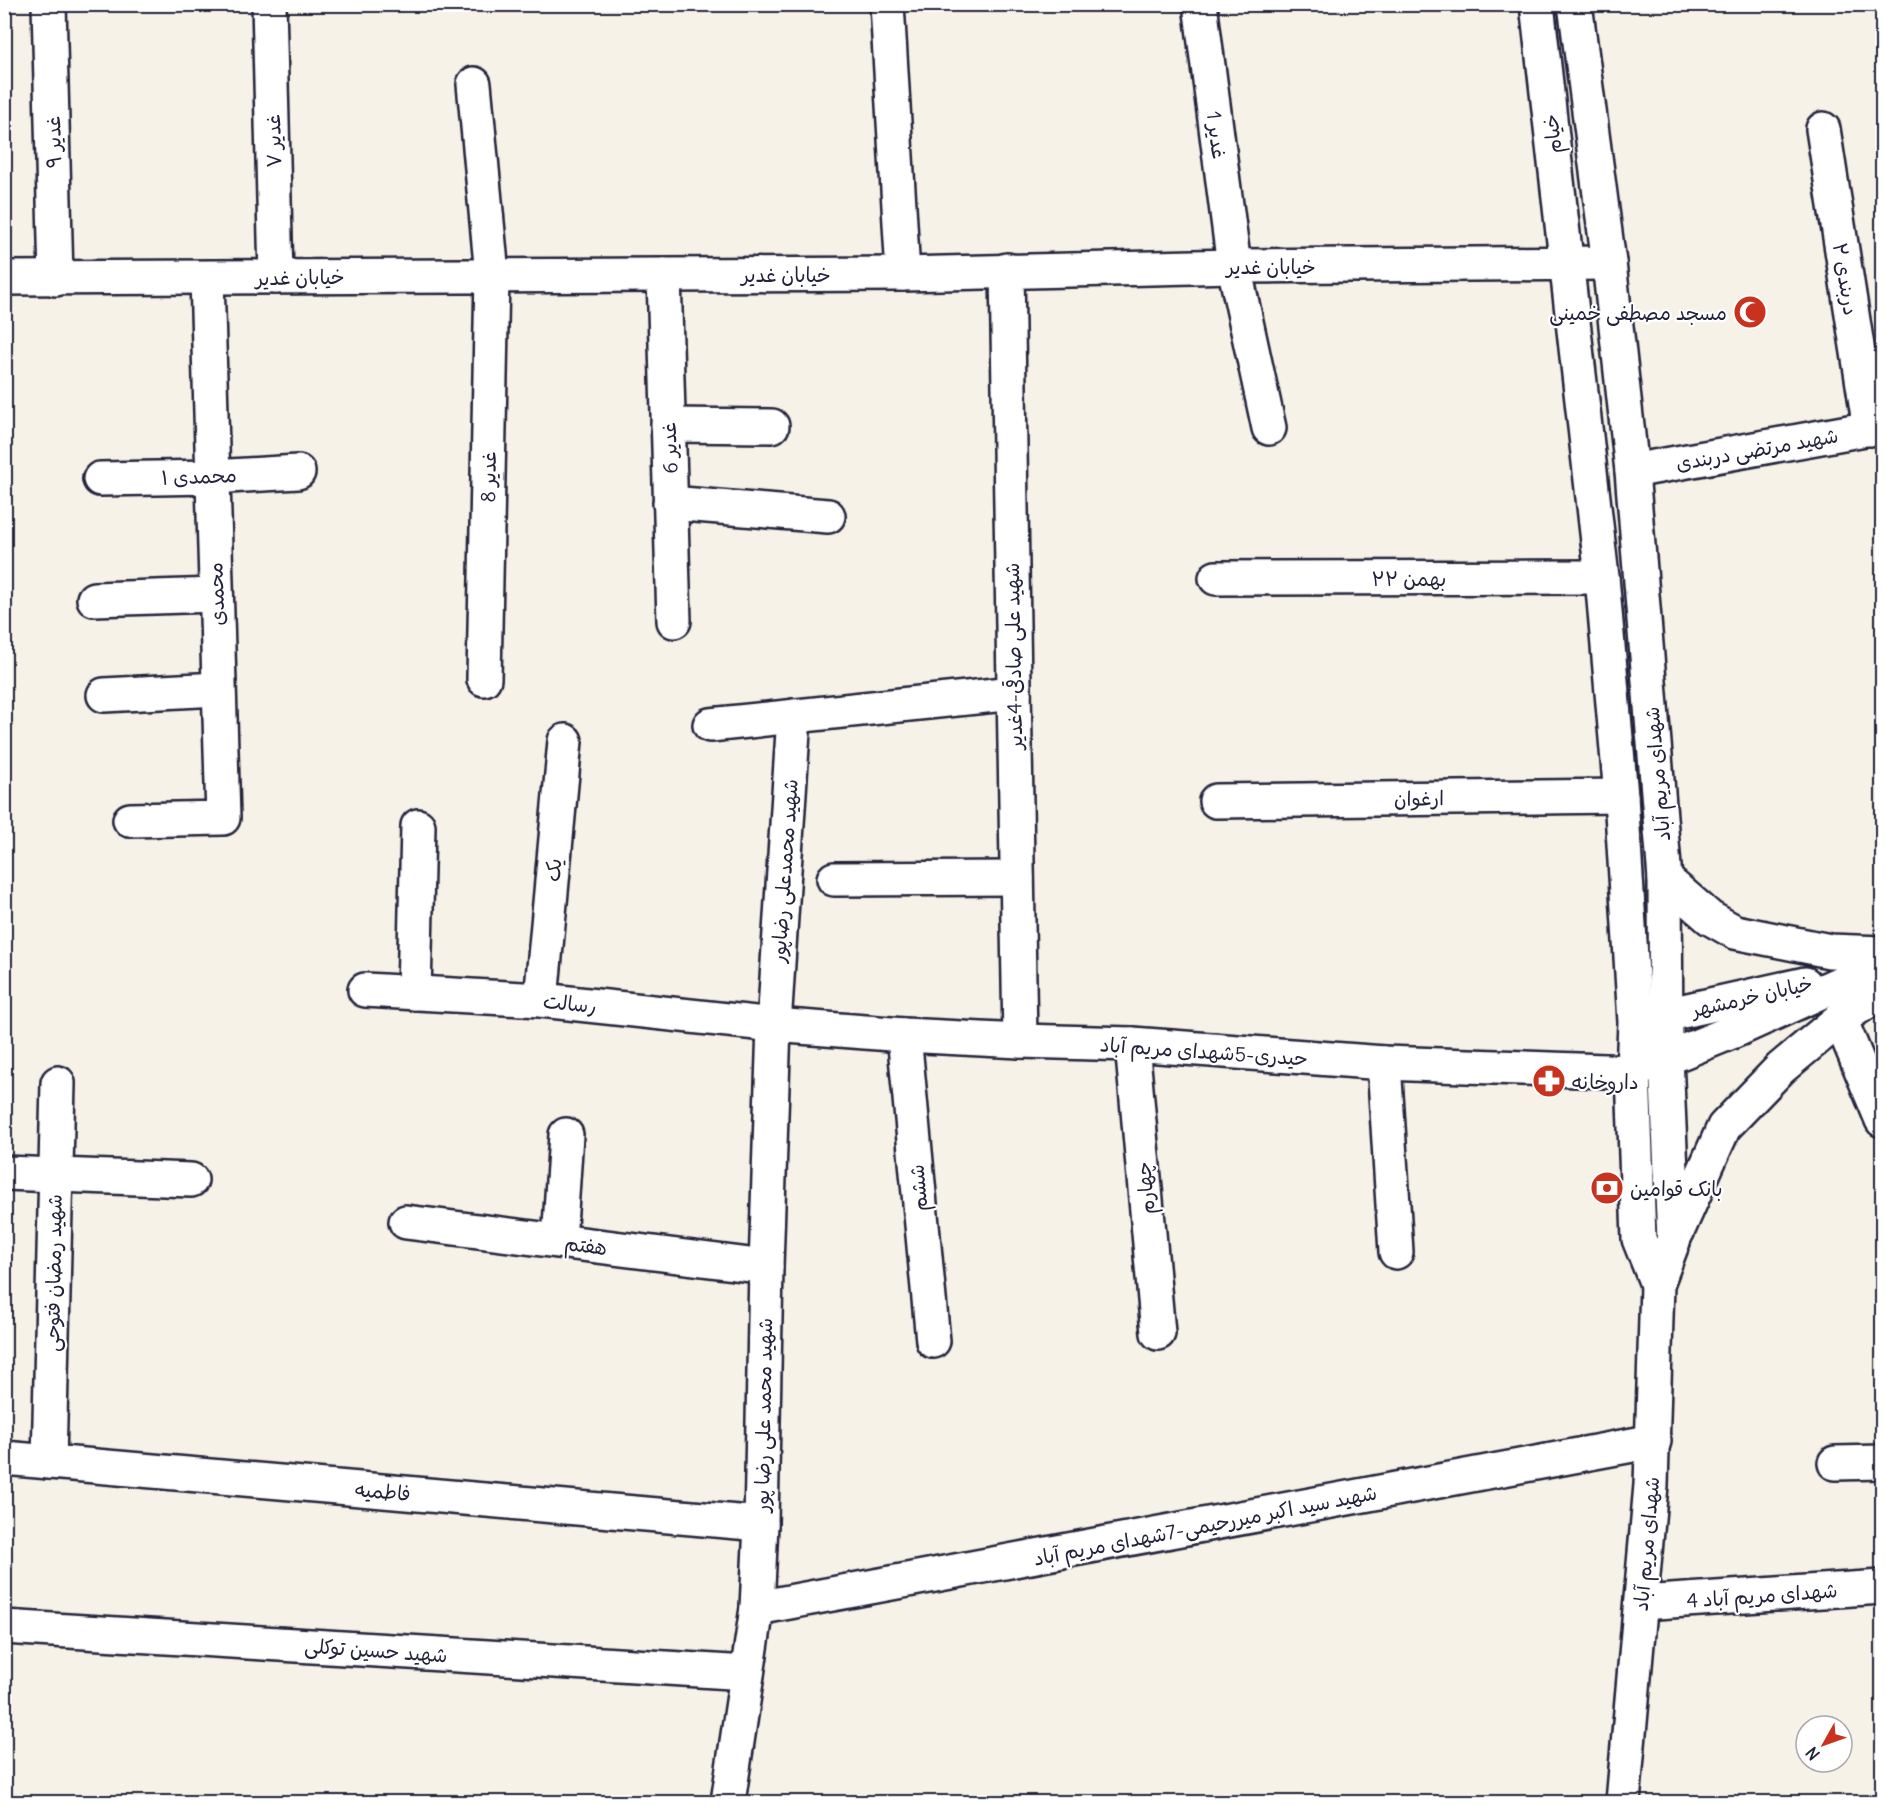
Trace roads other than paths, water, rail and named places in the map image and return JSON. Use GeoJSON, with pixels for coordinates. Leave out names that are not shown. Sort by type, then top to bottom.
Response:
{"type":"FeatureCollection","features":[{"type":"Feature","properties":{"kind":"street","name":"غدیر ۹"},"geometry":{"type":"LineString","coordinates":[[49,4],[56,279]]}},
{"type":"Feature","properties":{"kind":"street","name":"غدیر ۷"},"geometry":{"type":"LineString","coordinates":[[269,4],[276,277]]}},
{"type":"Feature","properties":{"kind":"street"},"geometry":{"type":"LineString","coordinates":[[886,4],[903,274]]}},
{"type":"Feature","properties":{"kind":"street","name":"غدیر 1"},"geometry":{"type":"LineString","coordinates":[[1200,4],[1234,266],[1269,428]]}},
{"type":"Feature","properties":{"kind":"street","name":"خیام"},"geometry":{"type":"LineString","coordinates":[[1537,4],[1566,264]]}},
{"type":"Feature","properties":{"kind":"street","name":"خیام"},"geometry":{"type":"LineString","coordinates":[[1575,4],[1610,263]]}},
{"type":"Feature","properties":{"kind":"street","name":"غدیر 8"},"geometry":{"type":"LineString","coordinates":[[474,84],[492,275],[484,679]]}},
{"type":"Feature","properties":{"kind":"street","name":"دربندی ۲"},"geometry":{"type":"LineString","coordinates":[[1823,129],[1876,427]]}},
{"type":"Feature","properties":{"kind":"street","name":"خیابان غدیر"},"geometry":{"type":"LineString","coordinates":[[4,279],[903,274],[1234,266],[1610,263]]}},
{"type":"Feature","properties":{"kind":"street","name":"شهدای مریم آباد"},"geometry":{"type":"LineString","coordinates":[[1610,263],[1632,471],[1665,879],[1666,1058],[1674,1239],[1657,1284],[1654,1441],[1623,1803]]}},
{"type":"Feature","properties":{"kind":"street","name":"شهدای مریم آباد"},"geometry":{"type":"LineString","coordinates":[[1566,264],[1602,577],[1621,796],[1635,1022],[1633,1072],[1639,1239],[1657,1284]]}},
{"type":"Feature","properties":{"kind":"street","name":"شهید علی صادقی-4غدیر"},"geometry":{"type":"LineString","coordinates":[[1007,270],[1020,1041]]}},
{"type":"Feature","properties":{"kind":"street","name":"غدیر 6"},"geometry":{"type":"LineString","coordinates":[[664,275],[674,621]]}},
{"type":"Feature","properties":{"kind":"street","name":"محمدی"},"geometry":{"type":"LineString","coordinates":[[130,820],[223,818],[207,278]]}},
{"type":"Feature","properties":{"kind":"street"},"geometry":{"type":"LineString","coordinates":[[668,425],[772,426]]}},
{"type":"Feature","properties":{"kind":"street","name":"شهید مرتضی دربندی"},"geometry":{"type":"LineString","coordinates":[[1632,471],[1876,427]]}},
{"type":"Feature","properties":{"kind":"street","name":"محمدی ۱"},"geometry":{"type":"LineString","coordinates":[[100,479],[212,477],[298,472]]}},
{"type":"Feature","properties":{"kind":"street"},"geometry":{"type":"LineString","coordinates":[[670,503],[828,516]]}},
{"type":"Feature","properties":{"kind":"street","name":"۲۲ بهمن"},"geometry":{"type":"LineString","coordinates":[[1216,578],[1602,577]]}},
{"type":"Feature","properties":{"kind":"street"},"geometry":{"type":"LineString","coordinates":[[94,599],[216,595]]}},
{"type":"Feature","properties":{"kind":"street"},"geometry":{"type":"LineString","coordinates":[[104,695],[218,689]]}},
{"type":"Feature","properties":{"kind":"street"},"geometry":{"type":"LineString","coordinates":[[710,725],[1014,693]]}},
{"type":"Feature","properties":{"kind":"street","name":"شهید محمدعلی رضاپور"},"geometry":{"type":"LineString","coordinates":[[774,1025],[794,716]]}},
{"type":"Feature","properties":{"kind":"street","name":"یک"},"geometry":{"type":"LineString","coordinates":[[541,1000],[565,741]]}},
{"type":"Feature","properties":{"kind":"street","name":"ارغوان"},"geometry":{"type":"LineString","coordinates":[[1216,801],[1621,796]]}},
{"type":"Feature","properties":{"kind":"street"},"geometry":{"type":"LineString","coordinates":[[414,993],[418,826]]}},
{"type":"Feature","properties":{"kind":"street"},"geometry":{"type":"LineString","coordinates":[[834,879],[1017,878]]}},
{"type":"Feature","properties":{"kind":"street"},"geometry":{"type":"LineString","coordinates":[[1665,879],[1710,918],[1735,932],[1830,951],[1879,970],[1840,1019],[1781,1068],[1724,1127],[1674,1239]]}},
{"type":"Feature","properties":{"kind":"street","name":"خیابان خرمشهر"},"geometry":{"type":"LineString","coordinates":[[1635,1022],[1879,970]]}},
{"type":"Feature","properties":{"kind":"street","name":"خیابان خرمشهر"},"geometry":{"type":"LineString","coordinates":[[1633,1072],[1879,970]]}},
{"type":"Feature","properties":{"kind":"street","name":"رسالت"},"geometry":{"type":"LineString","coordinates":[[365,990],[541,1000],[774,1025]]}},
{"type":"Feature","properties":{"kind":"street"},"geometry":{"type":"LineString","coordinates":[[1840,1019],[1882,1120]]}},
{"type":"Feature","properties":{"kind":"street","name":"حیدری-5شهدای مریم آباد"},"geometry":{"type":"LineString","coordinates":[[774,1025],[904,1035],[1132,1044],[1384,1063],[1633,1072]]}},
{"type":"Feature","properties":{"kind":"street","name":"شهید محمد علی رضا پور"},"geometry":{"type":"LineString","coordinates":[[728,1803],[756,1608],[761,1524],[774,1025]]}},
{"type":"Feature","properties":{"kind":"street","name":"ششم"},"geometry":{"type":"LineString","coordinates":[[904,1035],[933,1341]]}},
{"type":"Feature","properties":{"kind":"street","name":"چهارم"},"geometry":{"type":"LineString","coordinates":[[1132,1044],[1158,1333]]}},
{"type":"Feature","properties":{"kind":"street"},"geometry":{"type":"LineString","coordinates":[[1384,1063],[1396,1252]]}},
{"type":"Feature","properties":{"kind":"street","name":"شهید رمضان فتوحی"},"geometry":{"type":"LineString","coordinates":[[48,1462],[58,1083]]}},
{"type":"Feature","properties":{"kind":"street"},"geometry":{"type":"LineString","coordinates":[[559,1241],[566,1135]]}},
{"type":"Feature","properties":{"kind":"street"},"geometry":{"type":"LineString","coordinates":[[4,1173],[190,1180]]}},
{"type":"Feature","properties":{"kind":"street","name":"هفتم"},"geometry":{"type":"LineString","coordinates":[[406,1222],[766,1266]]}},
{"type":"Feature","properties":{"kind":"street","name":"شهید سید اکبر میررحیمی-7شهدای مریم آباد"},"geometry":{"type":"LineString","coordinates":[[756,1608],[1654,1441]]}},
{"type":"Feature","properties":{"kind":"street","name":"فاطمیه"},"geometry":{"type":"LineString","coordinates":[[4,1458],[761,1524]]}},
{"type":"Feature","properties":{"kind":"street"},"geometry":{"type":"LineString","coordinates":[[1835,1463],[1882,1462]]}},
{"type":"Feature","properties":{"kind":"street","name":"4 شهدای مریم آباد"},"geometry":{"type":"LineString","coordinates":[[1641,1603],[1882,1587]]}},
{"type":"Feature","properties":{"kind":"street","name":"شهید حسین توکلی"},"geometry":{"type":"LineString","coordinates":[[4,1627],[747,1673]]}},
{"type":"Feature","properties":{"kind":"place","name":"مسجد مصطفی خمینی"},"geometry":{"type":"Point","coordinates":[1750,312]}},
{"type":"Feature","properties":{"kind":"place","name":"داروخانه"},"geometry":{"type":"Point","coordinates":[1549,1081]}},
{"type":"Feature","properties":{"kind":"place","name":"بانک قوامین"},"geometry":{"type":"Point","coordinates":[1607,1188]}}]}
